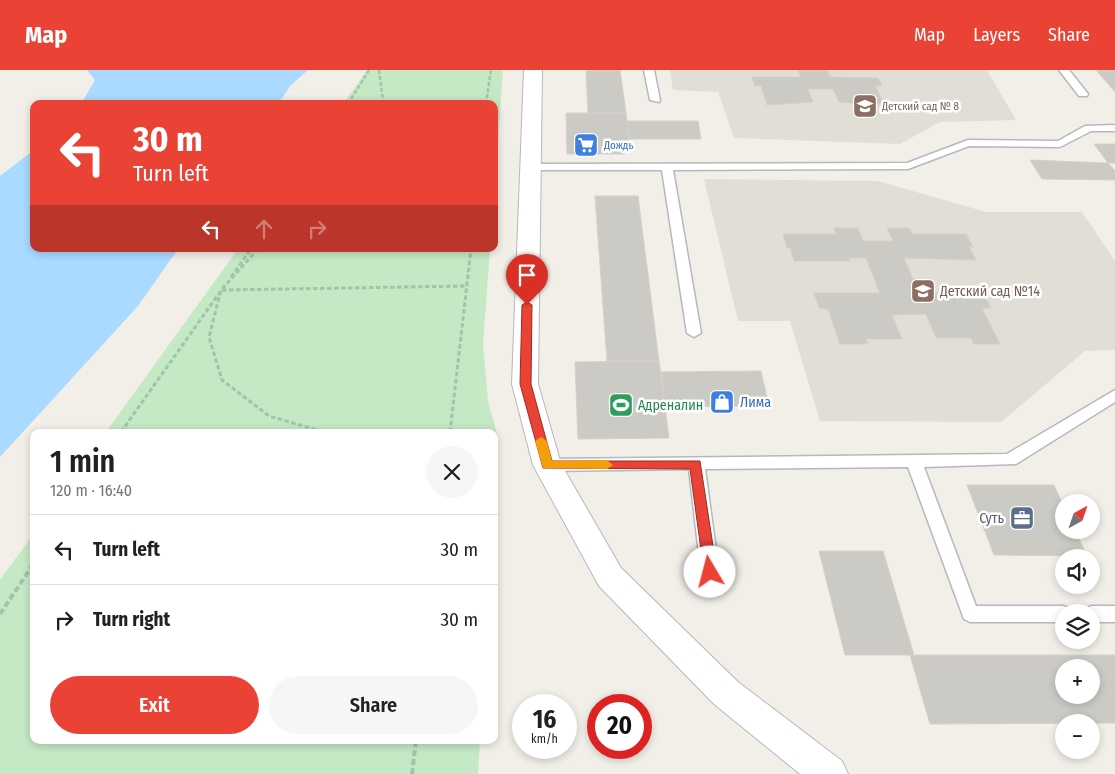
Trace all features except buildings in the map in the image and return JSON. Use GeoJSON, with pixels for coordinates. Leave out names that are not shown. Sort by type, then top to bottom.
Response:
{"type":"FeatureCollection","features":[{"type":"Feature","properties":{"kind":"street"},"geometry":{"type":"LineString","coordinates":[[532,70],[525,384],[548,465],[610,577],[726,693],[829,774]]}},
{"type":"Feature","properties":{"kind":"lane"},"geometry":{"type":"LineString","coordinates":[[649,70],[655,100]]}},
{"type":"Feature","properties":{"kind":"lane"},"geometry":{"type":"LineString","coordinates":[[1064,70],[1083,94]]}},
{"type":"Feature","properties":{"kind":"lane"},"geometry":{"type":"LineString","coordinates":[[531,167],[908,166],[968,143],[1060,144],[1089,128],[1115,128]]}},
{"type":"Feature","properties":{"kind":"lane"},"geometry":{"type":"LineString","coordinates":[[791,166],[794,180]]}},
{"type":"Feature","properties":{"kind":"lane"},"geometry":{"type":"LineString","coordinates":[[667,167],[694,333]]}},
{"type":"Feature","properties":{"kind":"lane"},"geometry":{"type":"LineString","coordinates":[[548,465],[1010,460],[1115,394]]}},
{"type":"Feature","properties":{"kind":"lane"},"geometry":{"type":"LineString","coordinates":[[914,461],[970,614],[1055,614]]}},
{"type":"Feature","properties":{"kind":"lane"},"geometry":{"type":"LineString","coordinates":[[696,464],[710,572]]}},
{"type":"Feature","properties":{"kind":"lane"},"geometry":{"type":"LineString","coordinates":[[1100,614],[1115,614]]}},
{"type":"Feature","properties":{"kind":"path"},"geometry":{"type":"LineString","coordinates":[[350,100],[369,70]]}},
{"type":"Feature","properties":{"kind":"path"},"geometry":{"type":"LineString","coordinates":[[378,70],[382,100]]}},
{"type":"Feature","properties":{"kind":"path"},"geometry":{"type":"LineString","coordinates":[[487,100],[491,70]]}},
{"type":"Feature","properties":{"kind":"path"},"geometry":{"type":"LineString","coordinates":[[123,429],[248,252]]}},
{"type":"Feature","properties":{"kind":"path"},"geometry":{"type":"LineString","coordinates":[[255,252],[221,290],[209,337],[222,380],[269,416],[314,429]]}},
{"type":"Feature","properties":{"kind":"path"},"geometry":{"type":"LineString","coordinates":[[450,429],[471,252]]}},
{"type":"Feature","properties":{"kind":"path"},"geometry":{"type":"LineString","coordinates":[[221,290],[467,286]]}},
{"type":"Feature","properties":{"kind":"path"},"geometry":{"type":"LineString","coordinates":[[0,614],[30,569]]}},
{"type":"Feature","properties":{"kind":"path"},"geometry":{"type":"LineString","coordinates":[[412,774],[416,744]]}},
{"type":"Feature","properties":{"kind":"shaded area","name":"Детский сад № 8"},"geometry":{"type":"Polygon","coordinates":[[[670,70],[987,70],[1016,120],[940,122],[900,144],[734,138],[718,92],[673,90],[670,70]]]}},
{"type":"Feature","properties":{"kind":"shaded area","name":"Детский сад №14"},"geometry":{"type":"Polygon","coordinates":[[[704,179],[878,181],[986,212],[1082,212],[1115,261],[1115,350],[1085,351],[1001,422],[820,421],[790,321],[738,321],[704,179]]]}},
{"type":"Feature","properties":{"kind":"green space"},"geometry":{"type":"Polygon","coordinates":[[[367,70],[503,70],[498,141],[498,100],[346,100],[367,70]]]}},
{"type":"Feature","properties":{"kind":"green space"},"geometry":{"type":"Polygon","coordinates":[[[236,252],[490,252],[483,344],[488,401],[496,429],[108,429],[236,252]]]}},
{"type":"Feature","properties":{"kind":"green space"},"geometry":{"type":"Polygon","coordinates":[[[30,539],[30,744],[480,744],[478,774],[0,774],[0,580],[30,539]]]}},
{"type":"Feature","properties":{"kind":"water"},"geometry":{"type":"Polygon","coordinates":[[[87,70],[308,70],[291,85],[281,100],[83,100],[95,80],[87,70]]]}},
{"type":"Feature","properties":{"kind":"water"},"geometry":{"type":"Polygon","coordinates":[[[30,153],[30,252],[176,252],[138,306],[0,457],[0,176],[30,153]]]}},
{"type":"Feature","properties":{"kind":"slow traffic"},"geometry":{"type":"LineString","coordinates":[[541,441],[548,465],[607,465]]}},
{"type":"Feature","properties":{"kind":"place","name":"Детский сад № 8"},"geometry":{"type":"Point","coordinates":[865,106]}},
{"type":"Feature","properties":{"kind":"place","name":"Дождь"},"geometry":{"type":"Point","coordinates":[586,145]}},
{"type":"Feature","properties":{"kind":"place","name":"Детский сад №14"},"geometry":{"type":"Point","coordinates":[923,291]}},
{"type":"Feature","properties":{"kind":"place","name":"Лима"},"geometry":{"type":"Point","coordinates":[722,402]}},
{"type":"Feature","properties":{"kind":"place","name":"Адреналин"},"geometry":{"type":"Point","coordinates":[621,405]}},
{"type":"Feature","properties":{"kind":"place","name":"Суть"},"geometry":{"type":"Point","coordinates":[1022,518]}},
{"type":"Feature","properties":{"kind":"route"},"geometry":{"type":"LineString","coordinates":[[527,305],[525,384],[548,465],[696,464],[710,572]]}}]}
